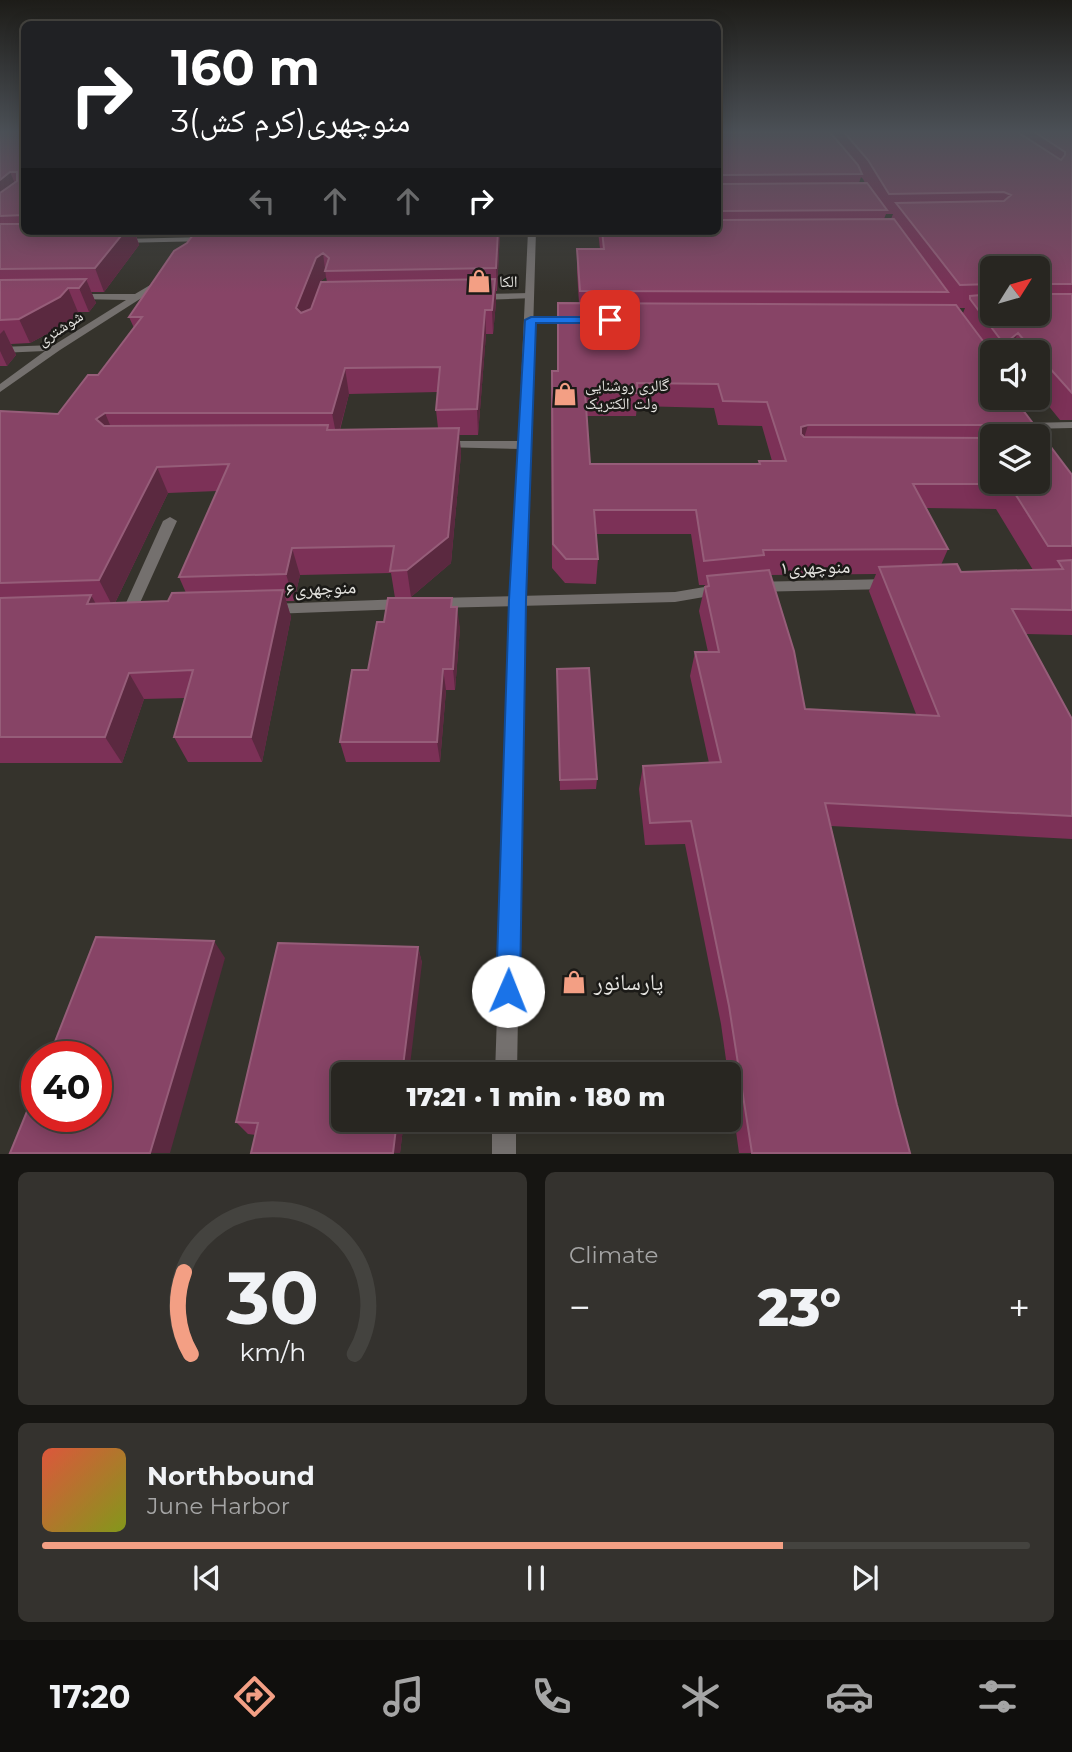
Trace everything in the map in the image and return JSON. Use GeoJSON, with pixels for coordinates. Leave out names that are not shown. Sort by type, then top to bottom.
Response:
{"type":"FeatureCollection","features":[{"type":"Feature","properties":{"kind":"street"},"geometry":{"type":"LineString","coordinates":[[506,1062],[517,600],[533,235]]}},
{"type":"Feature","properties":{"kind":"street"},"geometry":{"type":"LineString","coordinates":[[115,241],[211,236]]}},
{"type":"Feature","properties":{"kind":"street"},"geometry":{"type":"LineString","coordinates":[[198,251],[211,236]]}},
{"type":"Feature","properties":{"kind":"street","name":"شوشتری"},"geometry":{"type":"LineString","coordinates":[[0,388],[172,274]]}},
{"type":"Feature","properties":{"kind":"street","name":"شوشتری"},"geometry":{"type":"LineString","coordinates":[[68,296],[138,297]]}},
{"type":"Feature","properties":{"kind":"street"},"geometry":{"type":"LineString","coordinates":[[465,297],[531,296]]}},
{"type":"Feature","properties":{"kind":"street"},"geometry":{"type":"LineString","coordinates":[[531,320],[585,320]]}},
{"type":"Feature","properties":{"kind":"street"},"geometry":{"type":"LineString","coordinates":[[0,350],[57,348]]}},
{"type":"Feature","properties":{"kind":"street"},"geometry":{"type":"LineString","coordinates":[[1050,425],[1072,425]]}},
{"type":"Feature","properties":{"kind":"street"},"geometry":{"type":"LineString","coordinates":[[428,445],[523,445]]}},
{"type":"Feature","properties":{"kind":"street"},"geometry":{"type":"LineString","coordinates":[[128,614],[170,521]]}},
{"type":"Feature","properties":{"kind":"street","name":"منوچهری۱"},"geometry":{"type":"LineString","coordinates":[[517,600],[675,597],[729,588],[900,584]]}},
{"type":"Feature","properties":{"kind":"street","name":"منوچهری۶"},"geometry":{"type":"LineString","coordinates":[[253,610],[517,600]]}},
{"type":"Feature","properties":{"kind":"street"},"geometry":{"type":"LineString","coordinates":[[503,1153],[504,1132]]}},
{"type":"Feature","properties":{"kind":"building"},"geometry":{"type":"Polygon","coordinates":[[[12,185],[21,185],[21,215],[0,216],[0,193],[12,185]]]}},
{"type":"Feature","properties":{"kind":"building"},"geometry":{"type":"Polygon","coordinates":[[[721,185],[868,185],[887,210],[721,211],[721,185]]]}},
{"type":"Feature","properties":{"kind":"building"},"geometry":{"type":"Polygon","coordinates":[[[883,185],[1072,185],[1072,284],[1050,284],[1050,256],[980,256],[980,284],[960,285],[896,203],[1004,201],[1011,195],[1004,192],[889,194],[883,185]]]}},
{"type":"Feature","properties":{"kind":"building"},"geometry":{"type":"Polygon","coordinates":[[[894,219],[948,292],[580,291],[577,249],[604,249],[602,235],[721,235],[721,220],[894,219]]]}},
{"type":"Feature","properties":{"kind":"building"},"geometry":{"type":"Polygon","coordinates":[[[0,224],[21,224],[21,235],[122,235],[95,268],[0,269],[0,224]]]}},
{"type":"Feature","properties":{"kind":"building"},"geometry":{"type":"Polygon","coordinates":[[[193,235],[498,235],[496,268],[325,271],[329,258],[323,253],[316,258],[296,308],[301,313],[311,309],[321,282],[495,279],[492,310],[485,310],[477,409],[436,410],[440,367],[345,368],[332,413],[105,413],[96,419],[104,426],[328,425],[327,430],[459,428],[448,537],[407,570],[390,571],[394,546],[292,548],[286,574],[179,577],[229,464],[157,467],[99,580],[0,583],[0,411],[58,414],[88,375],[98,375],[142,317],[129,317],[174,251],[187,243],[193,235]]]}},
{"type":"Feature","properties":{"kind":"building"},"geometry":{"type":"Polygon","coordinates":[[[86,279],[79,288],[68,288],[60,297],[19,319],[0,320],[0,280],[86,279]]]}},
{"type":"Feature","properties":{"kind":"building"},"geometry":{"type":"Polygon","coordinates":[[[1050,294],[1072,294],[1072,393],[1050,368],[1050,340],[1024,340],[1018,333],[1009,340],[1001,340],[990,326],[1050,326],[1050,294]]]}},
{"type":"Feature","properties":{"kind":"building"},"geometry":{"type":"Polygon","coordinates":[[[980,295],[980,312],[970,299],[970,296],[980,295]]]}},
{"type":"Feature","properties":{"kind":"building"},"geometry":{"type":"Polygon","coordinates":[[[558,303],[956,305],[982,340],[980,340],[980,410],[1023,410],[1033,424],[801,427],[804,437],[980,438],[980,484],[913,484],[948,549],[763,550],[764,555],[704,561],[696,510],[594,510],[598,559],[566,559],[553,544],[552,371],[558,371],[558,303]],[[637,383],[638,393],[585,392],[590,464],[760,464],[759,461],[786,461],[767,402],[723,401],[718,384],[637,383]]]}},
{"type":"Feature","properties":{"kind":"building"},"geometry":{"type":"Polygon","coordinates":[[[1050,446],[1072,475],[1072,546],[1048,546],[1015,494],[1050,494],[1050,446]]]}},
{"type":"Feature","properties":{"kind":"building"},"geometry":{"type":"Polygon","coordinates":[[[1072,560],[1072,610],[1012,609],[1072,719],[1072,816],[825,803],[910,1153],[752,1153],[741,1083],[741,1062],[738,1062],[691,821],[650,823],[643,766],[721,762],[695,652],[719,652],[705,587],[709,586],[707,576],[769,570],[794,651],[805,709],[939,716],[879,567],[957,564],[961,572],[1063,569],[1058,561],[1072,560]]]}},
{"type":"Feature","properties":{"kind":"building"},"geometry":{"type":"Polygon","coordinates":[[[283,590],[251,737],[174,737],[193,670],[129,673],[105,737],[0,737],[0,598],[91,595],[87,604],[168,601],[172,593],[283,590]]]}},
{"type":"Feature","properties":{"kind":"building"},"geometry":{"type":"Polygon","coordinates":[[[388,598],[452,598],[451,607],[457,607],[453,669],[443,669],[437,742],[340,742],[352,670],[368,670],[377,622],[384,622],[388,598]]]}},
{"type":"Feature","properties":{"kind":"building"},"geometry":{"type":"Polygon","coordinates":[[[589,668],[597,779],[560,780],[557,669],[589,668]]]}},
{"type":"Feature","properties":{"kind":"building"},"geometry":{"type":"Polygon","coordinates":[[[96,937],[214,941],[150,1153],[10,1153],[21,1126],[21,1132],[112,1132],[112,1041],[55,1041],[96,937]]]}},
{"type":"Feature","properties":{"kind":"building"},"geometry":{"type":"Polygon","coordinates":[[[278,943],[418,947],[404,1062],[331,1062],[331,1132],[396,1132],[393,1153],[251,1153],[258,1123],[236,1122],[278,943]]]}},
{"type":"Feature","properties":{"kind":"place","name":"الکا"},"geometry":{"type":"Point","coordinates":[479,281]}},
{"type":"Feature","properties":{"kind":"place","name":"گالری روشنایی ولت الکتریک"},"geometry":{"type":"Point","coordinates":[565,394]}},
{"type":"Feature","properties":{"kind":"place","name":"پارسانور"},"geometry":{"type":"Point","coordinates":[574,982]}},
{"type":"Feature","properties":{"kind":"route"},"geometry":{"type":"LineString","coordinates":[[508,991],[517,600],[531,320],[610,320]]}}]}
